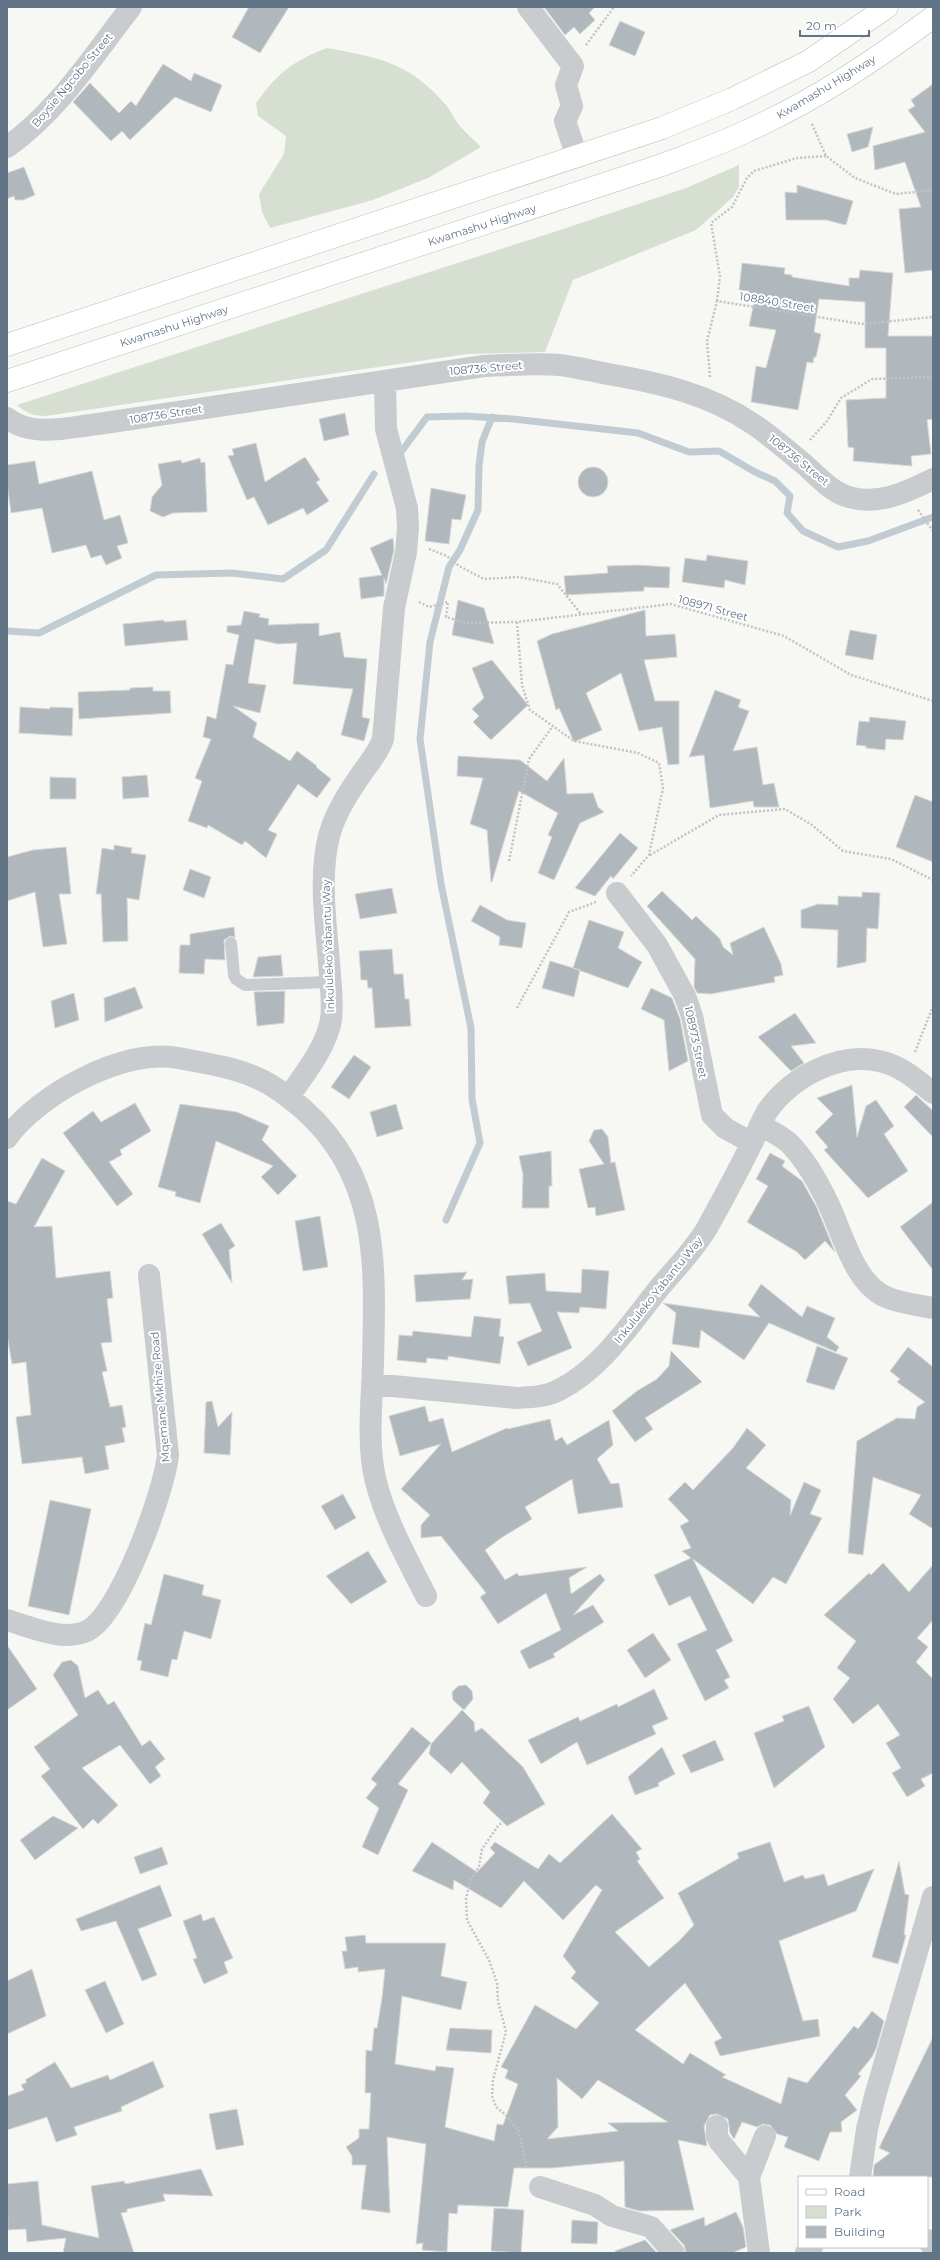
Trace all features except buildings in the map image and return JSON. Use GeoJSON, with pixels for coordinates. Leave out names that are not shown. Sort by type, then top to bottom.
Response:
{"type":"FeatureCollection","features":[{"type":"Feature","properties":{"kind":"main road"},"geometry":{"type":"LineString","coordinates":[[7,345],[662,128],[732,99],[809,61],[887,7]]}},
{"type":"Feature","properties":{"kind":"main road","name":"Kwamashu Highway"},"geometry":{"type":"LineString","coordinates":[[7,381],[662,165],[747,132],[802,104],[859,70],[933,17]]}},
{"type":"Feature","properties":{"kind":"street","name":"Boysie Ngcobo Street"},"geometry":{"type":"LineString","coordinates":[[7,147],[27,133],[46,113],[131,7]]}},
{"type":"Feature","properties":{"kind":"street"},"geometry":{"type":"LineString","coordinates":[[528,7],[573,66],[566,85],[572,106],[565,121],[577,157]]}},
{"type":"Feature","properties":{"kind":"street","name":"108736 Street"},"geometry":{"type":"LineString","coordinates":[[7,418],[23,428],[51,429],[98,424],[484,366],[521,364],[560,365],[638,379],[703,397],[731,410],[782,446],[825,483],[846,496],[865,500],[886,498],[905,493],[933,479]]}},
{"type":"Feature","properties":{"kind":"street","name":"Inkululeko Yabantu Way"},"geometry":{"type":"LineString","coordinates":[[289,1098],[315,1058],[331,1021],[324,893],[326,852],[337,815],[356,781],[379,750],[383,739],[394,608],[406,552],[408,528],[406,508],[386,429],[385,381]]}},
{"type":"Feature","properties":{"kind":"street","name":"108973 Street"},"geometry":{"type":"LineString","coordinates":[[617,893],[656,945],[685,996],[692,1016],[712,1114],[725,1128],[756,1134],[789,1143],[800,1155],[813,1175],[828,1204],[852,1258],[861,1274],[873,1288],[886,1297],[933,1308]]}},
{"type":"Feature","properties":{"kind":"street"},"geometry":{"type":"LineString","coordinates":[[7,1138],[16,1125],[43,1102],[72,1084],[107,1067],[142,1059],[169,1056],[222,1067],[258,1078],[289,1098],[319,1124],[337,1147],[354,1176],[367,1211],[375,1282],[371,1444],[375,1478],[392,1529],[426,1596]]}},
{"type":"Feature","properties":{"kind":"street","name":"Inkululeko Yabantu Way"},"geometry":{"type":"LineString","coordinates":[[372,1384],[517,1398],[540,1396],[558,1391],[578,1378],[618,1340],[693,1249],[706,1230],[768,1111],[784,1092],[798,1081],[830,1064],[844,1060],[878,1061],[907,1072],[933,1092]]}},
{"type":"Feature","properties":{"kind":"street","name":"Mqemane Mkhize Road"},"geometry":{"type":"LineString","coordinates":[[7,1620],[57,1635],[86,1631],[99,1622],[111,1606],[149,1528],[166,1474],[168,1455],[149,1275]]}},
{"type":"Feature","properties":{"kind":"street"},"geometry":{"type":"LineString","coordinates":[[860,2176],[867,2129],[875,2096],[933,1897]]}},
{"type":"Feature","properties":{"kind":"street"},"geometry":{"type":"LineString","coordinates":[[717,2126],[717,2136],[720,2142],[749,2177]]}},
{"type":"Feature","properties":{"kind":"street"},"geometry":{"type":"LineString","coordinates":[[759,2253],[749,2177],[764,2136]]}},
{"type":"Feature","properties":{"kind":"street"},"geometry":{"type":"LineString","coordinates":[[540,2187],[595,2204],[612,2216],[651,2227],[674,2253]]}},
{"type":"Feature","properties":{"kind":"lane"},"geometry":{"type":"LineString","coordinates":[[231,943],[234,975],[236,979],[245,985],[330,982]]}},
{"type":"Feature","properties":{"kind":"path"},"geometry":{"type":"LineString","coordinates":[[573,66],[598,27],[614,7]]}},
{"type":"Feature","properties":{"kind":"path"},"geometry":{"type":"LineString","coordinates":[[802,104],[826,156],[854,178],[896,194],[933,190]]}},
{"type":"Feature","properties":{"kind":"path"},"geometry":{"type":"LineString","coordinates":[[703,397],[711,374],[707,342],[717,301],[720,276],[711,223],[732,207],[747,178],[754,172],[797,158],[826,156]]}},
{"type":"Feature","properties":{"kind":"path","name":"108840 Street"},"geometry":{"type":"LineString","coordinates":[[717,301],[862,324],[933,317]]}},
{"type":"Feature","properties":{"kind":"path"},"geometry":{"type":"LineString","coordinates":[[782,446],[809,440],[827,421],[841,398],[872,380],[933,376]]}},
{"type":"Feature","properties":{"kind":"path"},"geometry":{"type":"LineString","coordinates":[[916,508],[933,531]]}},
{"type":"Feature","properties":{"kind":"path"},"geometry":{"type":"LineString","coordinates":[[447,556],[459,566],[484,579],[518,577],[557,584],[581,614]]}},
{"type":"Feature","properties":{"kind":"path","name":"108971 Street"},"geometry":{"type":"LineString","coordinates":[[420,602],[429,607],[448,602],[446,617],[466,623],[517,622],[671,604],[784,636],[851,675],[933,701]]}},
{"type":"Feature","properties":{"kind":"path"},"geometry":{"type":"LineString","coordinates":[[517,622],[522,685],[530,710],[574,741],[638,753],[659,763],[663,788],[649,855]]}},
{"type":"Feature","properties":{"kind":"path"},"geometry":{"type":"LineString","coordinates":[[509,861],[529,759],[554,726]]}},
{"type":"Feature","properties":{"kind":"path"},"geometry":{"type":"LineString","coordinates":[[517,1008],[569,912],[617,893],[649,855],[719,815],[785,809],[812,825],[843,851],[891,859],[933,880]]}},
{"type":"Feature","properties":{"kind":"path"},"geometry":{"type":"LineString","coordinates":[[907,1072],[933,1006]]}},
{"type":"Feature","properties":{"kind":"path"},"geometry":{"type":"LineString","coordinates":[[507,1818],[498,1826],[482,1849],[479,1866],[469,1888],[466,1899],[467,1920],[489,1960],[497,1983],[498,2001],[506,2032],[493,2080],[492,2096],[496,2107],[506,2114],[519,2132],[526,2167],[532,2179],[540,2187]]}},
{"type":"Feature","properties":{"kind":"green space"},"geometry":{"type":"Polygon","coordinates":[[[327,48],[378,59],[392,64],[419,79],[446,105],[459,125],[481,147],[428,178],[373,200],[270,228],[262,212],[259,194],[284,154],[286,136],[258,116],[256,103],[272,83],[287,69],[304,58],[327,48]]]}},
{"type":"Feature","properties":{"kind":"green space"},"geometry":{"type":"Polygon","coordinates":[[[739,165],[739,187],[733,197],[696,230],[573,280],[545,352],[467,354],[46,416],[30,414],[17,405],[560,230],[686,188],[739,165]]]}},
{"type":"Feature","properties":{"kind":"waterway"},"geometry":{"type":"LineString","coordinates":[[398,456],[427,417],[465,416],[513,419],[638,433],[689,452],[719,451],[755,472],[775,481],[790,496],[787,513],[803,531],[838,547],[868,541],[933,517]]}},
{"type":"Feature","properties":{"kind":"waterway"},"geometry":{"type":"LineString","coordinates":[[446,1220],[480,1143],[472,1099],[471,1028],[441,884],[420,739],[430,642],[449,567],[460,550],[478,510],[479,466],[482,442],[492,417]]}},
{"type":"Feature","properties":{"kind":"waterway"},"geometry":{"type":"LineString","coordinates":[[7,631],[39,633],[156,575],[232,573],[283,579],[326,550],[374,474]]}}]}
